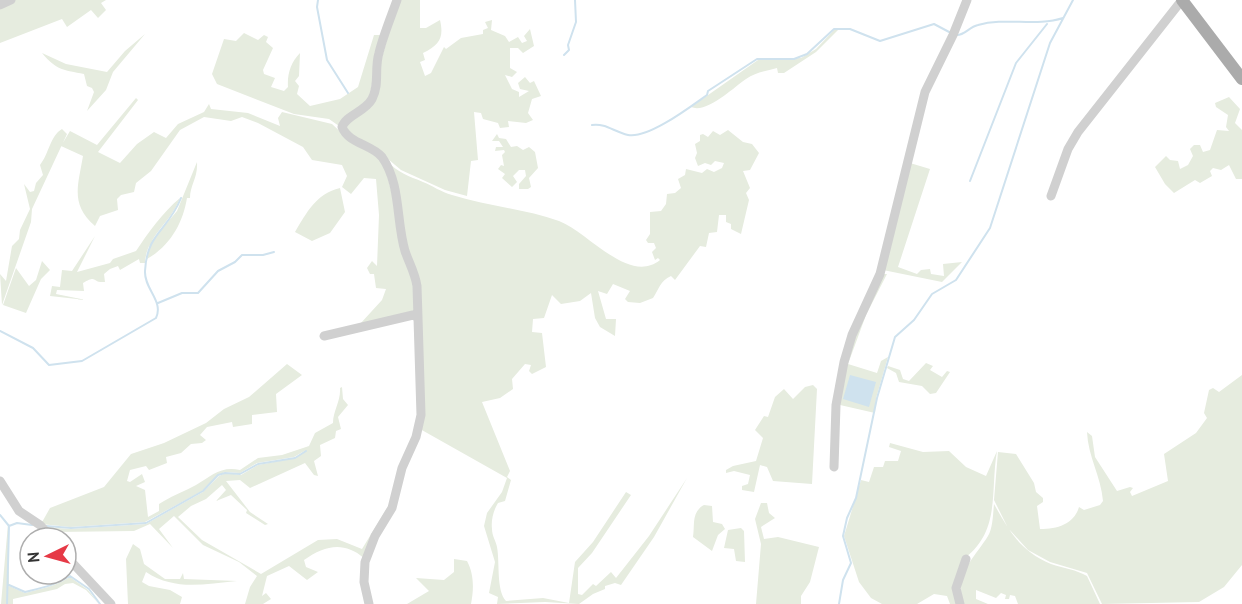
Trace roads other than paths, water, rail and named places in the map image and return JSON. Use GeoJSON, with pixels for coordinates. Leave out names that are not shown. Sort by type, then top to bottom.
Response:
{"type":"FeatureCollection","features":[{"type":"Feature","properties":{"kind":"main road"},"geometry":{"type":"LineString","coordinates":[[1182,0],[1242,78]]}},
{"type":"Feature","properties":{"kind":"street"},"geometry":{"type":"LineString","coordinates":[[0,5],[11,0]]}},
{"type":"Feature","properties":{"kind":"street"},"geometry":{"type":"LineString","coordinates":[[369,604],[364,582],[365,562],[375,536],[392,508],[402,468],[416,437],[421,415],[418,318],[415,274],[405,251],[396,193],[387,168],[378,154],[348,137],[342,127],[344,122],[362,110],[372,99],[376,85],[379,53],[397,0]]}},
{"type":"Feature","properties":{"kind":"street"},"geometry":{"type":"LineString","coordinates":[[834,467],[836,405],[844,362],[852,335],[880,274],[925,92],[967,0]]}},
{"type":"Feature","properties":{"kind":"street"},"geometry":{"type":"LineString","coordinates":[[1051,196],[1068,149],[1077,132],[1182,0]]}},
{"type":"Feature","properties":{"kind":"street"},"geometry":{"type":"LineString","coordinates":[[324,336],[396,317],[413,315],[418,318]]}},
{"type":"Feature","properties":{"kind":"street"},"geometry":{"type":"LineString","coordinates":[[0,481],[19,511],[41,526]]}},
{"type":"Feature","properties":{"kind":"street"},"geometry":{"type":"LineString","coordinates":[[960,604],[956,588],[966,559]]}},
{"type":"Feature","properties":{"kind":"street"},"geometry":{"type":"LineString","coordinates":[[78,569],[111,604]]}},
{"type":"Feature","properties":{"kind":"water"},"geometry":{"type":"Polygon","coordinates":[[[850,375],[876,382],[869,407],[843,399],[850,375]]]}},
{"type":"Feature","properties":{"kind":"waterway"},"geometry":{"type":"LineString","coordinates":[[318,0],[317,7],[327,60],[348,93]]}},
{"type":"Feature","properties":{"kind":"waterway"},"geometry":{"type":"LineString","coordinates":[[564,55],[569,50],[568,45],[576,22],[575,0]]}},
{"type":"Feature","properties":{"kind":"waterway"},"geometry":{"type":"LineString","coordinates":[[839,604],[843,580],[851,563],[843,536],[847,518],[856,498],[877,398],[895,337],[914,320],[932,294],[956,280],[990,228],[1050,43],[1073,0]]}},
{"type":"Feature","properties":{"kind":"waterway"},"geometry":{"type":"LineString","coordinates":[[957,35],[975,26],[989,23],[1042,22],[1063,18]]}},
{"type":"Feature","properties":{"kind":"waterway"},"geometry":{"type":"LineString","coordinates":[[592,125],[602,125],[628,135],[646,132],[680,114],[707,95],[708,91],[757,59],[794,59],[807,54],[834,29],[850,29],[880,41],[934,24],[951,33]]}},
{"type":"Feature","properties":{"kind":"waterway"},"geometry":{"type":"LineString","coordinates":[[970,181],[1016,63],[1047,24]]}},
{"type":"Feature","properties":{"kind":"waterway"},"geometry":{"type":"LineString","coordinates":[[0,331],[33,348],[49,365],[82,361],[156,318],[158,306],[147,284],[145,271],[147,258],[154,239],[176,209],[181,198]]}},
{"type":"Feature","properties":{"kind":"waterway"},"geometry":{"type":"LineString","coordinates":[[158,303],[182,293],[198,293],[218,271],[235,262],[242,255],[263,255],[274,252]]}},
{"type":"Feature","properties":{"kind":"waterway"},"geometry":{"type":"LineString","coordinates":[[78,528],[146,523],[203,491],[218,475],[240,474],[258,464],[295,458],[306,451]]}},
{"type":"Feature","properties":{"kind":"waterway"},"geometry":{"type":"LineString","coordinates":[[0,515],[9,526],[7,604]]}},
{"type":"Feature","properties":{"kind":"waterway"},"geometry":{"type":"LineString","coordinates":[[9,526],[17,523],[32,525]]}},
{"type":"Feature","properties":{"kind":"waterway"},"geometry":{"type":"LineString","coordinates":[[9,585],[25,592],[54,584],[70,576],[89,589],[100,604]]}}]}
